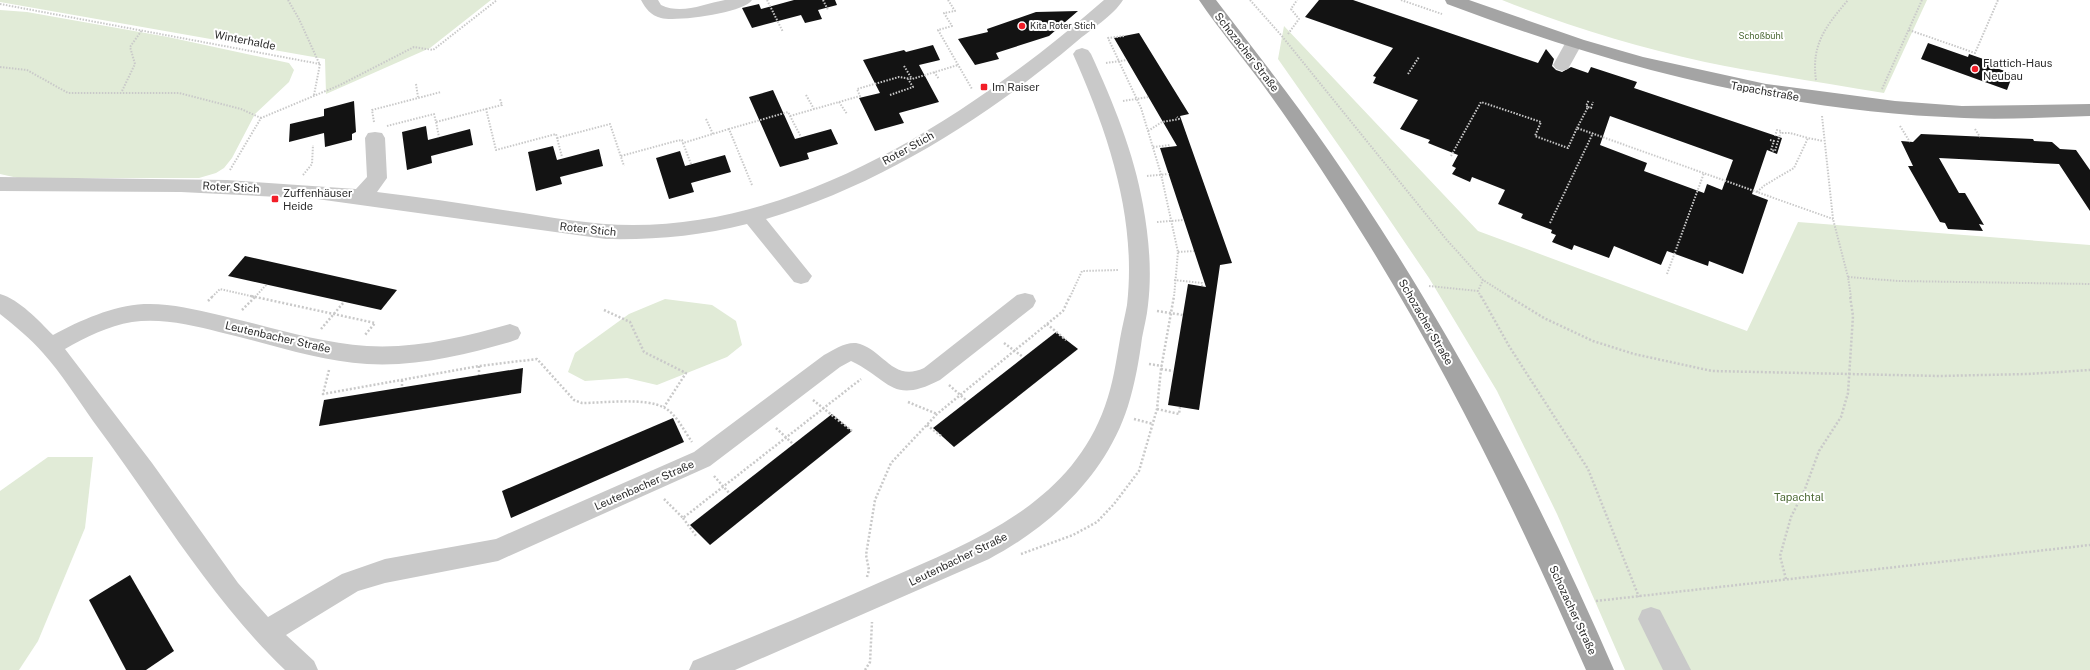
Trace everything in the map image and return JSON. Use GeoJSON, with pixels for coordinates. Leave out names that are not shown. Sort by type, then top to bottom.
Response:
{"type":"FeatureCollection","features":[{"type":"Feature","properties":{"kind":"main road","name":"Schozacher Straße"},"geometry":{"type":"LineString","coordinates":[[1207,0],[1275,88],[1383,247],[1465,389],[1571,604],[1600,670]]}},
{"type":"Feature","properties":{"kind":"main road","name":"Tapachstraße"},"geometry":{"type":"LineString","coordinates":[[1453,0],[1573,44],[1715,82],[1820,100],[1890,107],[1964,112],[2090,110]]}},
{"type":"Feature","properties":{"kind":"street"},"geometry":{"type":"LineString","coordinates":[[649,0],[652,8],[672,16],[710,4],[744,0]]}},
{"type":"Feature","properties":{"kind":"street","name":"Roter Stich"},"geometry":{"type":"LineString","coordinates":[[0,184],[218,186],[361,197],[583,229],[620,232],[687,229],[724,223],[806,198],[854,177],[941,129],[993,97],[1038,64],[1115,0]]}},
{"type":"Feature","properties":{"kind":"street"},"geometry":{"type":"LineString","coordinates":[[1562,65],[1573,44]]}},
{"type":"Feature","properties":{"kind":"street","name":"Leutenbacher Straße"},"geometry":{"type":"LineString","coordinates":[[703,670],[945,568],[1008,535],[1051,502],[1080,472],[1106,431],[1123,385],[1138,301],[1139,271],[1136,224],[1117,139],[1104,104],[1082,54]]}},
{"type":"Feature","properties":{"kind":"street"},"geometry":{"type":"LineString","coordinates":[[361,197],[377,178],[375,138]]}},
{"type":"Feature","properties":{"kind":"street"},"geometry":{"type":"LineString","coordinates":[[751,215],[802,276]]}},
{"type":"Feature","properties":{"kind":"street","name":"Leutenbacher Straße"},"geometry":{"type":"LineString","coordinates":[[265,633],[351,582],[385,571],[498,550],[702,459],[832,361],[847,353],[855,352],[866,357],[890,376],[899,381],[916,382],[932,374],[1025,301]]}},
{"type":"Feature","properties":{"kind":"street"},"geometry":{"type":"LineString","coordinates":[[0,302],[29,325],[51,347],[144,470],[229,591],[265,633],[304,670]]}},
{"type":"Feature","properties":{"kind":"street","name":"Leutenbacher Straße"},"geometry":{"type":"LineString","coordinates":[[51,347],[72,334],[99,323],[131,314],[162,313],[192,317],[307,346],[342,352],[399,355],[424,352],[510,333]]}},
{"type":"Feature","properties":{"kind":"street"},"geometry":{"type":"LineString","coordinates":[[1645,608],[1677,670]]}},
{"type":"Feature","properties":{"kind":"path"},"geometry":{"type":"LineString","coordinates":[[288,0],[299,19],[320,64],[314,95]]}},
{"type":"Feature","properties":{"kind":"path"},"geometry":{"type":"LineString","coordinates":[[218,186],[255,126],[262,118],[314,95],[340,86],[414,47],[433,50],[497,0]]}},
{"type":"Feature","properties":{"kind":"path"},"geometry":{"type":"LineString","coordinates":[[767,0],[783,32]]}},
{"type":"Feature","properties":{"kind":"path"},"geometry":{"type":"LineString","coordinates":[[823,0],[828,10]]}},
{"type":"Feature","properties":{"kind":"path"},"geometry":{"type":"LineString","coordinates":[[948,0],[954,11],[944,13],[952,26],[938,30],[970,85]]}},
{"type":"Feature","properties":{"kind":"path"},"geometry":{"type":"LineString","coordinates":[[1250,0],[1446,239],[1483,280],[1544,318],[1593,341],[1634,354],[1712,371],[1940,376],[2028,374],[2090,370]]}},
{"type":"Feature","properties":{"kind":"path"},"geometry":{"type":"LineString","coordinates":[[1288,34],[1299,19],[1291,9],[1297,0]]}},
{"type":"Feature","properties":{"kind":"path"},"geometry":{"type":"LineString","coordinates":[[1816,81],[1814,71],[1815,49],[1820,35],[1848,0]]}},
{"type":"Feature","properties":{"kind":"path"},"geometry":{"type":"LineString","coordinates":[[1880,95],[1922,0]]}},
{"type":"Feature","properties":{"kind":"path"},"geometry":{"type":"LineString","coordinates":[[1909,30],[1975,53],[1998,0]]}},
{"type":"Feature","properties":{"kind":"path","name":"Winterhalde"},"geometry":{"type":"LineString","coordinates":[[0,5],[143,30],[320,64]]}},
{"type":"Feature","properties":{"kind":"path"},"geometry":{"type":"LineString","coordinates":[[122,92],[135,64],[130,48],[143,30]]}},
{"type":"Feature","properties":{"kind":"path"},"geometry":{"type":"LineString","coordinates":[[1016,556],[1073,535],[1096,522],[1114,504],[1140,471],[1157,409],[1161,369],[1172,313],[1174,280],[1178,252],[1172,221],[1148,131],[1137,99],[1108,38],[1124,36]]}},
{"type":"Feature","properties":{"kind":"path"},"geometry":{"type":"LineString","coordinates":[[1408,74],[1419,57]]}},
{"type":"Feature","properties":{"kind":"path"},"geometry":{"type":"LineString","coordinates":[[790,116],[860,96],[857,89],[899,77],[912,79],[958,65]]}},
{"type":"Feature","properties":{"kind":"path"},"geometry":{"type":"LineString","coordinates":[[904,66],[912,79]]}},
{"type":"Feature","properties":{"kind":"path"},"geometry":{"type":"LineString","coordinates":[[0,67],[27,70],[68,92],[81,94],[122,92],[179,93],[241,109],[262,118]]}},
{"type":"Feature","properties":{"kind":"path"},"geometry":{"type":"LineString","coordinates":[[934,72],[939,79]]}},
{"type":"Feature","properties":{"kind":"path"},"geometry":{"type":"LineString","coordinates":[[890,95],[913,87],[907,78]]}},
{"type":"Feature","properties":{"kind":"path"},"geometry":{"type":"LineString","coordinates":[[416,84],[418,98]]}},
{"type":"Feature","properties":{"kind":"path"},"geometry":{"type":"LineString","coordinates":[[375,138],[372,110],[441,92]]}},
{"type":"Feature","properties":{"kind":"path"},"geometry":{"type":"LineString","coordinates":[[806,95],[814,109]]}},
{"type":"Feature","properties":{"kind":"path"},"geometry":{"type":"LineString","coordinates":[[1104,104],[1149,97]]}},
{"type":"Feature","properties":{"kind":"path"},"geometry":{"type":"LineString","coordinates":[[436,122],[502,105],[500,98]]}},
{"type":"Feature","properties":{"kind":"path"},"geometry":{"type":"LineString","coordinates":[[1451,156],[1481,102],[1541,122],[1535,136],[1568,148],[1588,107],[1586,106],[1589,100]]}},
{"type":"Feature","properties":{"kind":"path"},"geometry":{"type":"LineString","coordinates":[[1786,580],[1780,556],[1791,517],[1805,489],[1819,452],[1841,417],[1848,393],[1852,352],[1853,316],[1848,277],[1833,219],[1823,142],[1820,100]]}},
{"type":"Feature","properties":{"kind":"path"},"geometry":{"type":"LineString","coordinates":[[839,102],[847,114]]}},
{"type":"Feature","properties":{"kind":"path"},"geometry":{"type":"LineString","coordinates":[[1588,107],[1591,108],[1593,102]]}},
{"type":"Feature","properties":{"kind":"path"},"geometry":{"type":"LineString","coordinates":[[486,109],[496,150],[556,134],[562,157]]}},
{"type":"Feature","properties":{"kind":"path"},"geometry":{"type":"LineString","coordinates":[[620,156],[676,141],[682,140],[683,142],[788,112],[801,137]]}},
{"type":"Feature","properties":{"kind":"path"},"geometry":{"type":"LineString","coordinates":[[401,122],[434,114],[439,137]]}},
{"type":"Feature","properties":{"kind":"path"},"geometry":{"type":"LineString","coordinates":[[1148,131],[1162,122],[1179,119],[1177,117]]}},
{"type":"Feature","properties":{"kind":"path"},"geometry":{"type":"LineString","coordinates":[[706,119],[713,134]]}},
{"type":"Feature","properties":{"kind":"path"},"geometry":{"type":"LineString","coordinates":[[557,138],[610,124],[624,166]]}},
{"type":"Feature","properties":{"kind":"path"},"geometry":{"type":"LineString","coordinates":[[1577,128],[1833,219]]}},
{"type":"Feature","properties":{"kind":"path"},"geometry":{"type":"LineString","coordinates":[[729,129],[752,185]]}},
{"type":"Feature","properties":{"kind":"path"},"geometry":{"type":"LineString","coordinates":[[1770,140],[1774,141],[1771,150],[1775,151],[1781,131],[1777,130],[1775,136]]}},
{"type":"Feature","properties":{"kind":"path"},"geometry":{"type":"LineString","coordinates":[[1550,223],[1593,133]]}},
{"type":"Feature","properties":{"kind":"path"},"geometry":{"type":"LineString","coordinates":[[1782,133],[1790,133],[1823,142]]}},
{"type":"Feature","properties":{"kind":"path"},"geometry":{"type":"LineString","coordinates":[[1757,192],[1794,168],[1808,138]]}},
{"type":"Feature","properties":{"kind":"path"},"geometry":{"type":"LineString","coordinates":[[683,142],[691,164]]}},
{"type":"Feature","properties":{"kind":"path"},"geometry":{"type":"LineString","coordinates":[[304,173],[312,164],[313,145]]}},
{"type":"Feature","properties":{"kind":"path"},"geometry":{"type":"LineString","coordinates":[[1153,147],[1170,145],[1170,147]]}},
{"type":"Feature","properties":{"kind":"path"},"geometry":{"type":"LineString","coordinates":[[1667,274],[1704,173]]}},
{"type":"Feature","properties":{"kind":"path"},"geometry":{"type":"LineString","coordinates":[[1136,224],[1184,220]]}},
{"type":"Feature","properties":{"kind":"path"},"geometry":{"type":"LineString","coordinates":[[1178,252],[1194,251]]}},
{"type":"Feature","properties":{"kind":"path"},"geometry":{"type":"LineString","coordinates":[[865,670],[870,662],[872,611],[876,604],[865,582],[869,570],[866,555],[875,500],[891,463],[937,414],[1063,311],[1082,271],[1107,269],[1139,271]]}},
{"type":"Feature","properties":{"kind":"path"},"geometry":{"type":"LineString","coordinates":[[1848,277],[1898,281],[2090,284]]}},
{"type":"Feature","properties":{"kind":"path"},"geometry":{"type":"LineString","coordinates":[[1174,280],[1202,283],[1202,286]]}},
{"type":"Feature","properties":{"kind":"path"},"geometry":{"type":"LineString","coordinates":[[1478,291],[1483,280]]}},
{"type":"Feature","properties":{"kind":"path"},"geometry":{"type":"LineString","coordinates":[[1403,283],[1478,291]]}},
{"type":"Feature","properties":{"kind":"path"},"geometry":{"type":"LineString","coordinates":[[228,326],[267,284]]}},
{"type":"Feature","properties":{"kind":"path"},"geometry":{"type":"LineString","coordinates":[[192,317],[220,289],[375,323],[342,352],[323,394],[479,366],[537,359],[574,400],[582,403],[636,403],[664,407],[671,413],[702,459],[730,494]]}},
{"type":"Feature","properties":{"kind":"path"},"geometry":{"type":"LineString","coordinates":[[1478,291],[1509,346],[1588,469],[1645,608]]}},
{"type":"Feature","properties":{"kind":"path"},"geometry":{"type":"LineString","coordinates":[[307,346],[344,302]]}},
{"type":"Feature","properties":{"kind":"path"},"geometry":{"type":"LineString","coordinates":[[604,310],[630,322],[644,352],[686,373],[664,407]]}},
{"type":"Feature","properties":{"kind":"path"},"geometry":{"type":"LineString","coordinates":[[1047,324],[1066,340]]}},
{"type":"Feature","properties":{"kind":"path"},"geometry":{"type":"LineString","coordinates":[[1161,369],[1173,371]]}},
{"type":"Feature","properties":{"kind":"path"},"geometry":{"type":"LineString","coordinates":[[402,380],[402,388]]}},
{"type":"Feature","properties":{"kind":"path"},"geometry":{"type":"LineString","coordinates":[[683,518],[856,384]]}},
{"type":"Feature","properties":{"kind":"path"},"geometry":{"type":"LineString","coordinates":[[797,388],[852,431]]}},
{"type":"Feature","properties":{"kind":"path"},"geometry":{"type":"LineString","coordinates":[[1157,409],[1178,414],[1180,407]]}},
{"type":"Feature","properties":{"kind":"path"},"geometry":{"type":"LineString","coordinates":[[927,425],[940,437],[941,436]]}},
{"type":"Feature","properties":{"kind":"path"},"geometry":{"type":"LineString","coordinates":[[648,482],[683,518],[696,536]]}},
{"type":"Feature","properties":{"kind":"path"},"geometry":{"type":"LineString","coordinates":[[1571,604],[1645,608],[1786,580],[2090,545]]}},
{"type":"Feature","properties":{"kind":"green space"},"geometry":{"type":"Polygon","coordinates":[[[0,0],[491,0],[430,48],[326,94],[325,59],[0,2],[0,0]]]}},
{"type":"Feature","properties":{"kind":"green space","name":"Schoßbühl"},"geometry":{"type":"Polygon","coordinates":[[[1502,0],[1927,0],[1884,93],[1705,62],[1679,56],[1628,43],[1577,27],[1502,0]]]}},
{"type":"Feature","properties":{"kind":"green space"},"geometry":{"type":"Polygon","coordinates":[[[0,10],[27,12],[168,37],[289,63],[294,70],[289,82],[255,114],[232,158],[224,168],[216,173],[199,178],[18,178],[0,174],[0,10]]]}},
{"type":"Feature","properties":{"kind":"green space","name":"Tapachtal"},"geometry":{"type":"Polygon","coordinates":[[[1284,26],[1478,231],[1747,331],[1798,222],[2090,245],[2090,670],[1625,670],[1557,514],[1497,391],[1429,278],[1278,59],[1284,26]]]}},
{"type":"Feature","properties":{"kind":"green space"},"geometry":{"type":"Polygon","coordinates":[[[665,299],[712,305],[736,321],[742,345],[727,357],[657,385],[627,378],[585,381],[568,372],[575,353],[629,314],[665,299]]]}},
{"type":"Feature","properties":{"kind":"green space"},"geometry":{"type":"Polygon","coordinates":[[[48,457],[93,457],[85,528],[38,641],[19,670],[0,670],[0,491],[48,457]]]}},
{"type":"Feature","properties":{"kind":"building"},"geometry":{"type":"Polygon","coordinates":[[[794,0],[835,0],[837,5],[818,10],[822,19],[805,23],[801,15],[752,28],[742,8],[759,4],[761,9],[794,0]]]}},
{"type":"Feature","properties":{"kind":"building"},"geometry":{"type":"Polygon","coordinates":[[[1319,0],[1353,0],[1538,63],[1546,49],[1554,59],[1552,66],[1556,70],[1562,72],[1571,67],[1588,73],[1591,67],[1637,82],[1634,88],[1782,138],[1777,154],[1767,150],[1752,194],[1768,200],[1743,274],[1709,261],[1708,266],[1667,251],[1661,265],[1614,246],[1609,258],[1574,245],[1572,250],[1552,242],[1556,235],[1551,233],[1552,230],[1521,218],[1523,214],[1498,204],[1505,190],[1472,177],[1470,182],[1452,174],[1456,168],[1452,166],[1458,155],[1428,143],[1430,140],[1400,129],[1418,100],[1373,83],[1376,77],[1373,76],[1393,48],[1305,17],[1319,0]],[[1610,116],[1600,145],[1647,163],[1644,171],[1704,193],[1707,184],[1722,190],[1733,160],[1610,116]]]}},
{"type":"Feature","properties":{"kind":"building"},"geometry":{"type":"Polygon","coordinates":[[[1078,11],[1049,36],[996,53],[999,59],[975,65],[958,39],[988,32],[987,29],[1036,12],[1078,11]]]}},
{"type":"Feature","properties":{"kind":"building"},"geometry":{"type":"Polygon","coordinates":[[[1139,33],[1189,114],[1180,116],[1232,263],[1220,265],[1199,410],[1168,405],[1188,284],[1206,287],[1160,148],[1177,146],[1114,38],[1139,33]]]}},
{"type":"Feature","properties":{"kind":"building","name":"Flattich-Haus Neubau"},"geometry":{"type":"Polygon","coordinates":[[[1928,43],[1968,57],[1969,54],[1989,61],[1988,65],[2013,74],[2007,90],[1921,59],[1928,43]]]}},
{"type":"Feature","properties":{"kind":"building"},"geometry":{"type":"Polygon","coordinates":[[[933,45],[940,60],[919,65],[939,102],[899,113],[904,123],[875,131],[859,98],[880,93],[863,60],[933,45]]]}},
{"type":"Feature","properties":{"kind":"building"},"geometry":{"type":"Polygon","coordinates":[[[773,90],[795,139],[831,129],[838,144],[807,153],[809,159],[780,167],[749,97],[773,90]]]}},
{"type":"Feature","properties":{"kind":"building"},"geometry":{"type":"Polygon","coordinates":[[[354,101],[356,132],[352,134],[352,140],[325,147],[324,133],[289,142],[290,124],[324,116],[324,109],[354,101]]]}},
{"type":"Feature","properties":{"kind":"building"},"geometry":{"type":"Polygon","coordinates":[[[426,126],[428,140],[470,129],[473,145],[431,156],[432,163],[407,170],[402,132],[426,126]]]}},
{"type":"Feature","properties":{"kind":"building"},"geometry":{"type":"Polygon","coordinates":[[[1921,134],[2033,139],[2034,141],[2052,142],[2060,149],[2076,150],[2090,170],[2090,211],[2059,164],[1939,158],[1959,193],[1965,193],[1984,225],[1979,224],[1983,231],[1948,229],[1945,223],[1940,222],[1908,166],[1913,166],[1901,141],[1913,142],[1921,134]]]}},
{"type":"Feature","properties":{"kind":"building"},"geometry":{"type":"Polygon","coordinates":[[[553,146],[557,160],[599,149],[603,166],[560,177],[562,184],[536,191],[528,152],[553,146]]]}},
{"type":"Feature","properties":{"kind":"building"},"geometry":{"type":"Polygon","coordinates":[[[680,151],[685,166],[725,155],[731,172],[691,183],[694,192],[669,199],[656,158],[680,151]]]}},
{"type":"Feature","properties":{"kind":"building"},"geometry":{"type":"Polygon","coordinates":[[[245,256],[397,290],[381,310],[228,276],[245,256]]]}},
{"type":"Feature","properties":{"kind":"building"},"geometry":{"type":"Polygon","coordinates":[[[1056,332],[1078,349],[954,447],[933,428],[1056,332]]]}},
{"type":"Feature","properties":{"kind":"building"},"geometry":{"type":"Polygon","coordinates":[[[523,368],[521,393],[319,426],[324,400],[523,368]]]}},
{"type":"Feature","properties":{"kind":"building"},"geometry":{"type":"Polygon","coordinates":[[[832,414],[852,431],[710,545],[690,525],[832,414]]]}},
{"type":"Feature","properties":{"kind":"building"},"geometry":{"type":"Polygon","coordinates":[[[673,418],[684,442],[511,518],[502,491],[673,418]]]}},
{"type":"Feature","properties":{"kind":"building"},"geometry":{"type":"Polygon","coordinates":[[[130,575],[174,651],[146,670],[126,670],[89,600],[130,575]]]}},
{"type":"Feature","properties":{"kind":"place","name":"Kita Roter Stich"},"geometry":{"type":"Point","coordinates":[1022,26]}},
{"type":"Feature","properties":{"kind":"place","name":"Flattich-Haus Neubau"},"geometry":{"type":"Point","coordinates":[1975,69]}},
{"type":"Feature","properties":{"kind":"place","name":"Im Raiser"},"geometry":{"type":"Point","coordinates":[984,87]}},
{"type":"Feature","properties":{"kind":"place","name":"Zuffenhäuser Heide"},"geometry":{"type":"Point","coordinates":[275,199]}}]}
